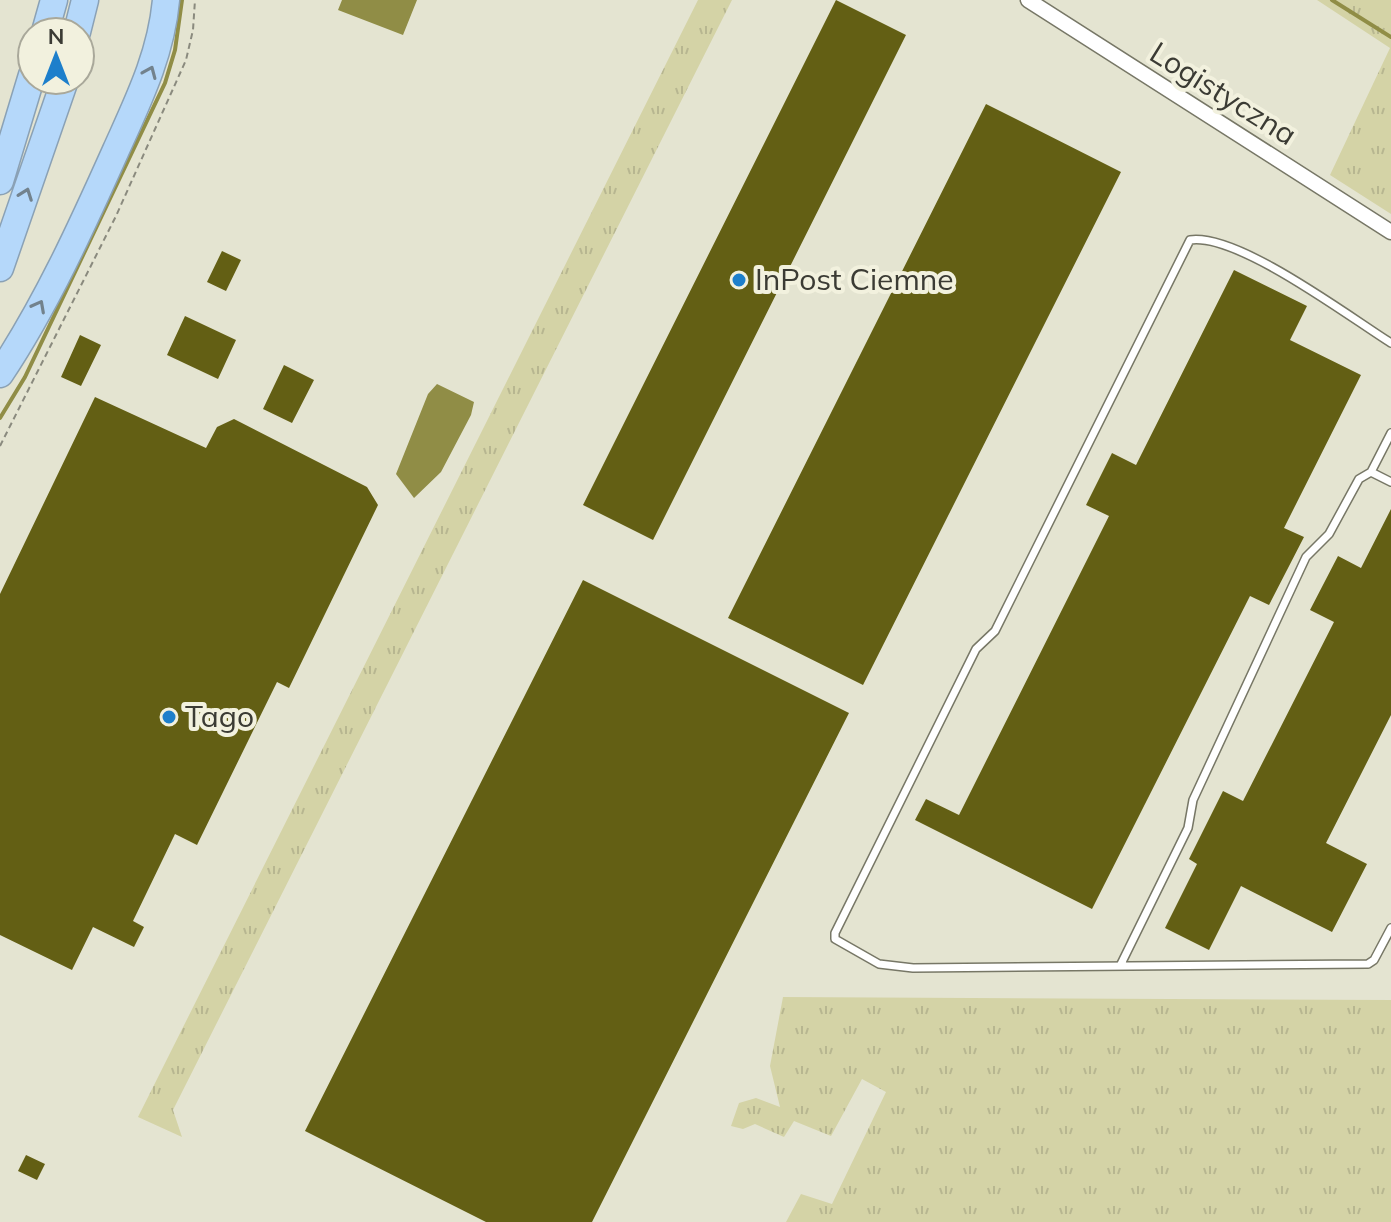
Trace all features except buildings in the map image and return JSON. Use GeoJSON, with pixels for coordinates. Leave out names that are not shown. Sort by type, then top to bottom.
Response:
{"type":"FeatureCollection","features":[{"type":"Feature","properties":{"kind":"highway"},"geometry":{"type":"LineString","coordinates":[[0,374],[65,260],[107,171],[155,62],[164,27],[166,0]]}},
{"type":"Feature","properties":{"kind":"highway"},"geometry":{"type":"LineString","coordinates":[[0,181],[26,96]]}},
{"type":"Feature","properties":{"kind":"highway"},"geometry":{"type":"LineString","coordinates":[[0,268],[59,96]]}},
{"type":"Feature","properties":{"kind":"street","name":"Logistyczna"},"geometry":{"type":"LineString","coordinates":[[1028,0],[1391,232]]}},
{"type":"Feature","properties":{"kind":"lane"},"geometry":{"type":"LineString","coordinates":[[1391,343],[1276,270],[1217,241],[1190,240],[995,631],[976,649],[835,933],[835,939],[879,964],[896,967],[1368,964],[1374,960],[1391,928]]}},
{"type":"Feature","properties":{"kind":"lane"},"geometry":{"type":"LineString","coordinates":[[1120,966],[1188,828],[1193,800],[1306,557],[1329,534],[1359,479],[1371,472],[1388,445],[1391,433]]}},
{"type":"Feature","properties":{"kind":"lane"},"geometry":{"type":"LineString","coordinates":[[1371,472],[1391,482]]}},
{"type":"Feature","properties":{"kind":"path"},"geometry":{"type":"LineString","coordinates":[[0,446],[116,216],[186,60],[193,30],[195,0]]}},
{"type":"Feature","properties":{"kind":"green space"},"geometry":{"type":"Polygon","coordinates":[[[698,0],[732,0],[173,1110],[182,1137],[138,1117],[698,0]]]}},
{"type":"Feature","properties":{"kind":"green space"},"geometry":{"type":"Polygon","coordinates":[[[1317,0],[1391,0],[1391,214],[1330,175],[1390,48],[1317,0]]]}},
{"type":"Feature","properties":{"kind":"green space"},"geometry":{"type":"Polygon","coordinates":[[[783,997],[1391,1000],[1391,1222],[786,1222],[801,1194],[832,1204],[886,1092],[862,1079],[831,1136],[794,1121],[784,1137],[755,1124],[743,1129],[731,1126],[739,1103],[756,1098],[780,1107],[770,1066],[783,997]]]}},
{"type":"Feature","properties":{"kind":"shaded area"},"geometry":{"type":"Polygon","coordinates":[[[342,0],[417,0],[403,35],[338,10],[342,0]]]}},
{"type":"Feature","properties":{"kind":"shaded area"},"geometry":{"type":"Polygon","coordinates":[[[437,384],[474,402],[471,415],[441,472],[414,498],[396,474],[428,394],[437,384]]]}},
{"type":"Feature","properties":{"kind":"waterway"},"geometry":{"type":"LineString","coordinates":[[0,418],[25,377],[165,83],[175,50],[182,0]]}},
{"type":"Feature","properties":{"kind":"waterway"},"geometry":{"type":"LineString","coordinates":[[1332,0],[1391,37]]}},
{"type":"Feature","properties":{"kind":"place","name":"InPost Ciemne"},"geometry":{"type":"Point","coordinates":[739,280]}},
{"type":"Feature","properties":{"kind":"place","name":"Tago"},"geometry":{"type":"Point","coordinates":[169,717]}}]}
